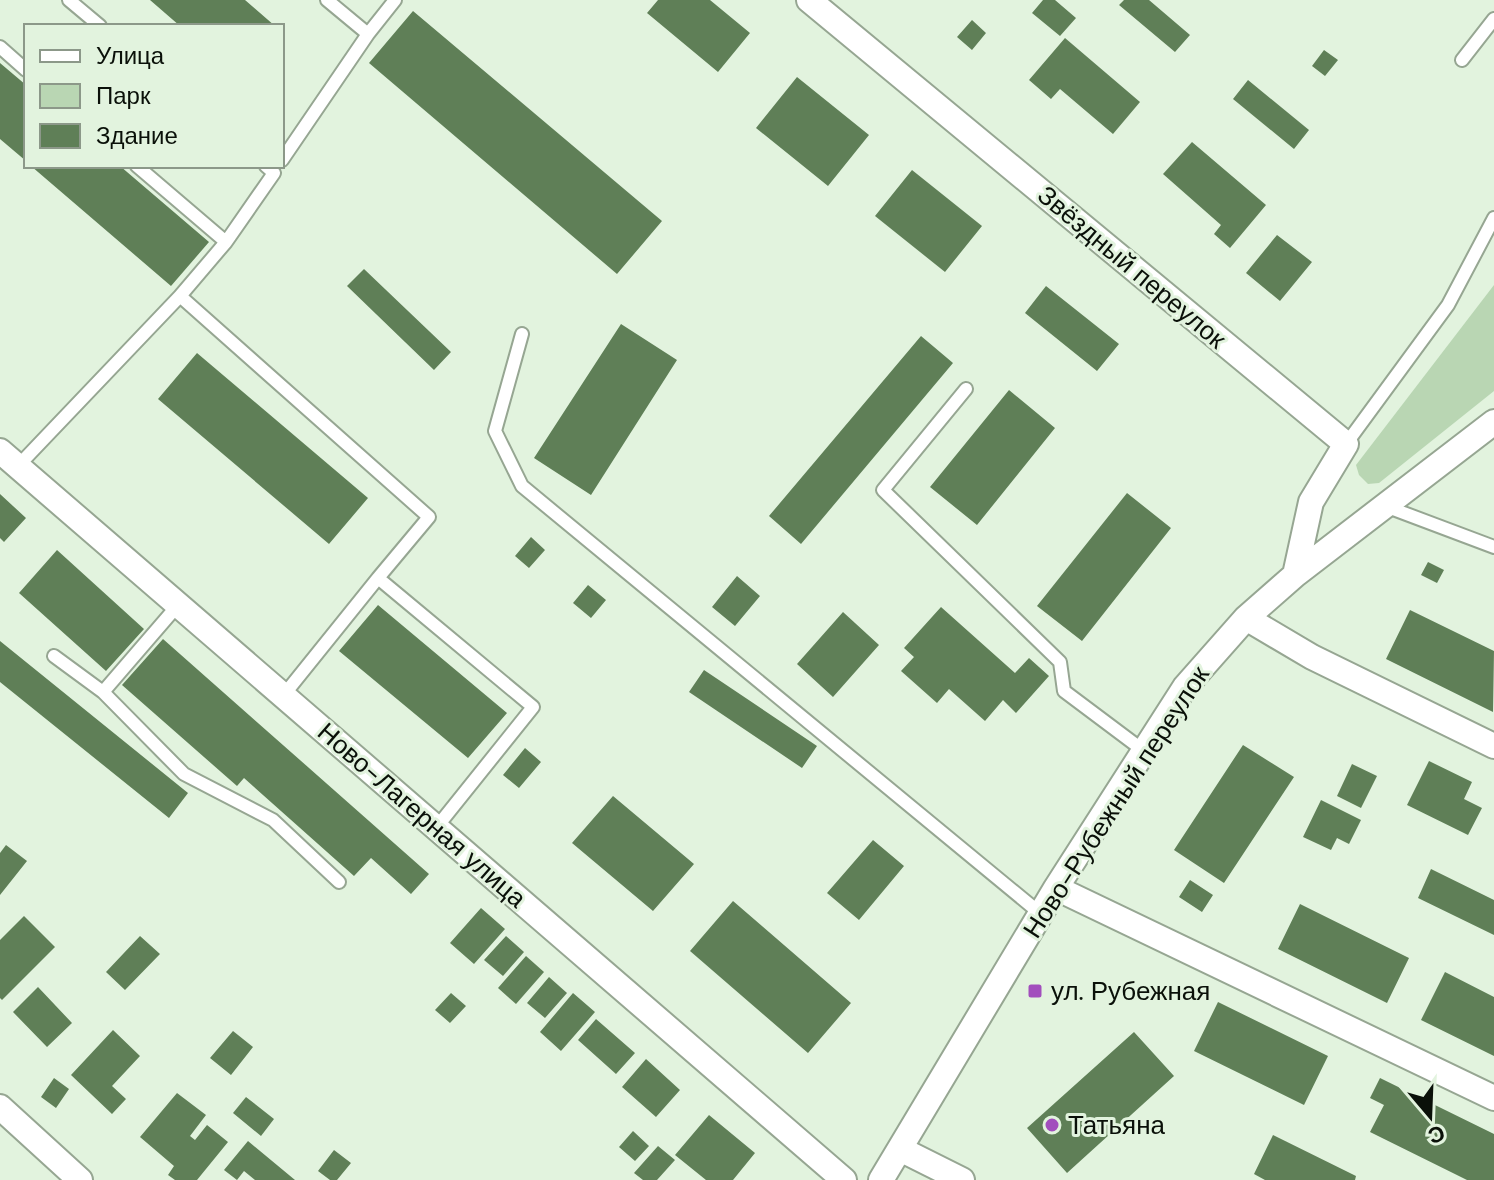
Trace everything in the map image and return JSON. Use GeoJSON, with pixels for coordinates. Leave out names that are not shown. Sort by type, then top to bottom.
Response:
{"type":"FeatureCollection","features":[{"type":"Feature","properties":{"kind":"street","name":"Звёздный переулок"},"geometry":{"type":"LineString","coordinates":[[809,0],[1346,444]]}},
{"type":"Feature","properties":{"kind":"street","name":"Ново-Рубежный переулок"},"geometry":{"type":"LineString","coordinates":[[881,1180],[1056,888],[1185,687],[1246,618],[1295,575],[1494,422]]}},
{"type":"Feature","properties":{"kind":"street"},"geometry":{"type":"LineString","coordinates":[[1295,575],[1311,502],[1346,444]]}},
{"type":"Feature","properties":{"kind":"street","name":"Ново-Лагерная улица"},"geometry":{"type":"LineString","coordinates":[[9,458],[844,1180]]}},
{"type":"Feature","properties":{"kind":"street"},"geometry":{"type":"LineString","coordinates":[[1246,618],[1312,657],[1494,746]]}},
{"type":"Feature","properties":{"kind":"street"},"geometry":{"type":"LineString","coordinates":[[1056,888],[1494,1098]]}},
{"type":"Feature","properties":{"kind":"street"},"geometry":{"type":"LineString","coordinates":[[0,1107],[80,1180]]}},
{"type":"Feature","properties":{"kind":"street"},"geometry":{"type":"LineString","coordinates":[[900,1149],[962,1180]]}},
{"type":"Feature","properties":{"kind":"lane"},"geometry":{"type":"LineString","coordinates":[[69,0],[98,24]]}},
{"type":"Feature","properties":{"kind":"lane"},"geometry":{"type":"LineString","coordinates":[[327,0],[368,34]]}},
{"type":"Feature","properties":{"kind":"lane"},"geometry":{"type":"LineString","coordinates":[[284,157],[368,34],[395,0]]}},
{"type":"Feature","properties":{"kind":"lane"},"geometry":{"type":"LineString","coordinates":[[1462,60],[1494,19]]}},
{"type":"Feature","properties":{"kind":"lane"},"geometry":{"type":"LineString","coordinates":[[0,47],[24,68]]}},
{"type":"Feature","properties":{"kind":"lane"},"geometry":{"type":"LineString","coordinates":[[139,168],[226,242]]}},
{"type":"Feature","properties":{"kind":"lane"},"geometry":{"type":"LineString","coordinates":[[9,458],[180,296],[226,242],[273,168]]}},
{"type":"Feature","properties":{"kind":"lane"},"geometry":{"type":"LineString","coordinates":[[1346,444],[1448,305],[1494,218]]}},
{"type":"Feature","properties":{"kind":"lane"},"geometry":{"type":"LineString","coordinates":[[180,296],[429,517],[283,696]]}},
{"type":"Feature","properties":{"kind":"lane"},"geometry":{"type":"LineString","coordinates":[[522,334],[495,431],[522,486],[1041,914]]}},
{"type":"Feature","properties":{"kind":"lane"},"geometry":{"type":"LineString","coordinates":[[966,389],[883,490],[1060,662],[1064,691],[1144,751]]}},
{"type":"Feature","properties":{"kind":"lane"},"geometry":{"type":"LineString","coordinates":[[1385,506],[1494,547]]}},
{"type":"Feature","properties":{"kind":"lane"},"geometry":{"type":"LineString","coordinates":[[378,578],[533,707],[436,828]]}},
{"type":"Feature","properties":{"kind":"lane"},"geometry":{"type":"LineString","coordinates":[[103,692],[178,605]]}},
{"type":"Feature","properties":{"kind":"lane"},"geometry":{"type":"LineString","coordinates":[[54,656],[103,692],[184,774],[273,820],[339,882]]}},
{"type":"Feature","properties":{"kind":"green space"},"geometry":{"type":"Polygon","coordinates":[[[1494,285],[1494,391],[1379,483],[1368,484],[1359,475],[1356,465],[1494,285]]]}},
{"type":"Feature","properties":{"kind":"building"},"geometry":{"type":"Polygon","coordinates":[[[150,0],[245,0],[273,24],[178,24],[150,0]]]}},
{"type":"Feature","properties":{"kind":"building"},"geometry":{"type":"Polygon","coordinates":[[[658,0],[710,0],[750,33],[718,72],[647,13],[658,0]]]}},
{"type":"Feature","properties":{"kind":"building"},"geometry":{"type":"Polygon","coordinates":[[[1043,0],[1055,0],[1076,18],[1060,36],[1032,13],[1043,0]]]}},
{"type":"Feature","properties":{"kind":"building"},"geometry":{"type":"Polygon","coordinates":[[[1124,0],[1149,0],[1190,35],[1175,52],[1119,5],[1124,0]]]}},
{"type":"Feature","properties":{"kind":"building"},"geometry":{"type":"Polygon","coordinates":[[[413,11],[662,221],[617,274],[369,63],[413,11]]]}},
{"type":"Feature","properties":{"kind":"building"},"geometry":{"type":"Polygon","coordinates":[[[972,20],[986,33],[972,50],[957,37],[972,20]]]}},
{"type":"Feature","properties":{"kind":"building"},"geometry":{"type":"Polygon","coordinates":[[[1065,38],[1140,102],[1113,134],[1060,89],[1051,99],[1029,80],[1065,38]]]}},
{"type":"Feature","properties":{"kind":"building"},"geometry":{"type":"Polygon","coordinates":[[[1324,50],[1338,60],[1325,76],[1312,66],[1324,50]]]}},
{"type":"Feature","properties":{"kind":"building"},"geometry":{"type":"Polygon","coordinates":[[[0,63],[24,83],[24,159],[0,139],[0,63]]]}},
{"type":"Feature","properties":{"kind":"building"},"geometry":{"type":"Polygon","coordinates":[[[797,77],[869,135],[828,186],[756,128],[797,77]]]}},
{"type":"Feature","properties":{"kind":"building"},"geometry":{"type":"Polygon","coordinates":[[[1248,80],[1309,130],[1294,149],[1233,99],[1248,80]]]}},
{"type":"Feature","properties":{"kind":"building"},"geometry":{"type":"Polygon","coordinates":[[[1192,142],[1266,205],[1230,248],[1214,234],[1221,225],[1163,174],[1192,142]]]}},
{"type":"Feature","properties":{"kind":"building"},"geometry":{"type":"Polygon","coordinates":[[[33,168],[122,168],[209,242],[171,286],[33,168]]]}},
{"type":"Feature","properties":{"kind":"building"},"geometry":{"type":"Polygon","coordinates":[[[912,170],[982,226],[945,272],[875,216],[912,170]]]}},
{"type":"Feature","properties":{"kind":"building"},"geometry":{"type":"Polygon","coordinates":[[[1277,235],[1312,262],[1280,301],[1246,273],[1277,235]]]}},
{"type":"Feature","properties":{"kind":"building"},"geometry":{"type":"Polygon","coordinates":[[[364,269],[451,352],[434,370],[347,286],[364,269]]]}},
{"type":"Feature","properties":{"kind":"building"},"geometry":{"type":"Polygon","coordinates":[[[1046,286],[1119,344],[1097,371],[1025,313],[1046,286]]]}},
{"type":"Feature","properties":{"kind":"building"},"geometry":{"type":"Polygon","coordinates":[[[621,324],[677,360],[591,495],[534,458],[621,324]]]}},
{"type":"Feature","properties":{"kind":"building"},"geometry":{"type":"Polygon","coordinates":[[[921,336],[953,363],[801,544],[769,516],[921,336]]]}},
{"type":"Feature","properties":{"kind":"building"},"geometry":{"type":"Polygon","coordinates":[[[197,353],[368,498],[329,544],[158,399],[197,353]]]}},
{"type":"Feature","properties":{"kind":"building"},"geometry":{"type":"Polygon","coordinates":[[[1009,390],[1055,428],[977,525],[930,487],[1009,390]]]}},
{"type":"Feature","properties":{"kind":"building"},"geometry":{"type":"Polygon","coordinates":[[[1127,493],[1171,528],[1082,641],[1037,606],[1127,493]]]}},
{"type":"Feature","properties":{"kind":"building"},"geometry":{"type":"Polygon","coordinates":[[[0,494],[26,518],[4,542],[0,538],[0,494]]]}},
{"type":"Feature","properties":{"kind":"building"},"geometry":{"type":"Polygon","coordinates":[[[531,537],[545,550],[529,568],[515,556],[531,537]]]}},
{"type":"Feature","properties":{"kind":"building"},"geometry":{"type":"Polygon","coordinates":[[[57,550],[144,629],[106,671],[19,593],[57,550]]]}},
{"type":"Feature","properties":{"kind":"building"},"geometry":{"type":"Polygon","coordinates":[[[1428,562],[1444,570],[1437,583],[1421,575],[1428,562]]]}},
{"type":"Feature","properties":{"kind":"building"},"geometry":{"type":"Polygon","coordinates":[[[737,576],[760,596],[735,626],[712,607],[737,576]]]}},
{"type":"Feature","properties":{"kind":"building"},"geometry":{"type":"Polygon","coordinates":[[[588,585],[606,600],[591,618],[573,603],[588,585]]]}},
{"type":"Feature","properties":{"kind":"building"},"geometry":{"type":"Polygon","coordinates":[[[378,605],[507,713],[468,758],[339,651],[378,605]]]}},
{"type":"Feature","properties":{"kind":"building"},"geometry":{"type":"Polygon","coordinates":[[[941,607],[1015,673],[1029,658],[1049,676],[1016,713],[1003,700],[985,721],[949,689],[937,703],[901,671],[914,657],[904,648],[941,607]]]}},
{"type":"Feature","properties":{"kind":"building"},"geometry":{"type":"Polygon","coordinates":[[[1410,610],[1494,651],[1493,712],[1386,659],[1410,610]]]}},
{"type":"Feature","properties":{"kind":"building"},"geometry":{"type":"Polygon","coordinates":[[[843,612],[879,645],[833,697],[797,664],[843,612]]]}},
{"type":"Feature","properties":{"kind":"building"},"geometry":{"type":"Polygon","coordinates":[[[163,639],[429,874],[411,894],[371,858],[354,876],[244,778],[237,786],[122,685],[163,639]]]}},
{"type":"Feature","properties":{"kind":"building"},"geometry":{"type":"Polygon","coordinates":[[[0,641],[188,793],[169,818],[0,682],[0,641]]]}},
{"type":"Feature","properties":{"kind":"building"},"geometry":{"type":"Polygon","coordinates":[[[704,670],[817,746],[802,768],[689,692],[704,670]]]}},
{"type":"Feature","properties":{"kind":"building"},"geometry":{"type":"Polygon","coordinates":[[[1243,745],[1294,777],[1224,883],[1174,850],[1243,745]]]}},
{"type":"Feature","properties":{"kind":"building"},"geometry":{"type":"Polygon","coordinates":[[[525,748],[541,762],[519,788],[503,775],[525,748]]]}},
{"type":"Feature","properties":{"kind":"building"},"geometry":{"type":"Polygon","coordinates":[[[1429,761],[1472,782],[1464,799],[1482,808],[1468,835],[1407,805],[1429,761]]]}},
{"type":"Feature","properties":{"kind":"building"},"geometry":{"type":"Polygon","coordinates":[[[1352,764],[1377,776],[1361,808],[1337,796],[1352,764]]]}},
{"type":"Feature","properties":{"kind":"building"},"geometry":{"type":"Polygon","coordinates":[[[613,796],[694,864],[653,911],[572,843],[613,796]]]}},
{"type":"Feature","properties":{"kind":"building"},"geometry":{"type":"Polygon","coordinates":[[[1321,800],[1361,820],[1349,844],[1337,838],[1331,850],[1303,837],[1321,800]]]}},
{"type":"Feature","properties":{"kind":"building"},"geometry":{"type":"Polygon","coordinates":[[[873,840],[904,866],[859,920],[827,893],[873,840]]]}},
{"type":"Feature","properties":{"kind":"building"},"geometry":{"type":"Polygon","coordinates":[[[6,845],[27,861],[0,895],[0,853],[6,845]]]}},
{"type":"Feature","properties":{"kind":"building"},"geometry":{"type":"Polygon","coordinates":[[[1431,869],[1494,900],[1494,935],[1418,898],[1431,869]]]}},
{"type":"Feature","properties":{"kind":"building"},"geometry":{"type":"Polygon","coordinates":[[[1190,880],[1213,895],[1202,912],[1179,897],[1190,880]]]}},
{"type":"Feature","properties":{"kind":"building"},"geometry":{"type":"Polygon","coordinates":[[[733,901],[851,1003],[808,1053],[690,951],[733,901]]]}},
{"type":"Feature","properties":{"kind":"building"},"geometry":{"type":"Polygon","coordinates":[[[1300,904],[1409,958],[1387,1003],[1278,949],[1300,904]]]}},
{"type":"Feature","properties":{"kind":"building"},"geometry":{"type":"Polygon","coordinates":[[[481,908],[505,929],[474,964],[450,943],[481,908]]]}},
{"type":"Feature","properties":{"kind":"building"},"geometry":{"type":"Polygon","coordinates":[[[24,916],[55,947],[2,1000],[0,940],[24,916]]]}},
{"type":"Feature","properties":{"kind":"building"},"geometry":{"type":"Polygon","coordinates":[[[140,936],[160,954],[125,990],[106,972],[140,936]]]}},
{"type":"Feature","properties":{"kind":"building"},"geometry":{"type":"Polygon","coordinates":[[[506,936],[524,952],[503,976],[484,960],[506,936]]]}},
{"type":"Feature","properties":{"kind":"building"},"geometry":{"type":"Polygon","coordinates":[[[526,956],[544,972],[516,1004],[498,988],[526,956]]]}},
{"type":"Feature","properties":{"kind":"building"},"geometry":{"type":"Polygon","coordinates":[[[1445,972],[1494,997],[1494,1056],[1421,1020],[1445,972]]]}},
{"type":"Feature","properties":{"kind":"building"},"geometry":{"type":"Polygon","coordinates":[[[549,977],[567,993],[545,1018],[527,1003],[549,977]]]}},
{"type":"Feature","properties":{"kind":"building"},"geometry":{"type":"Polygon","coordinates":[[[38,987],[72,1023],[47,1047],[13,1012],[38,987]]]}},
{"type":"Feature","properties":{"kind":"building"},"geometry":{"type":"Polygon","coordinates":[[[451,993],[466,1006],[450,1023],[435,1010],[451,993]]]}},
{"type":"Feature","properties":{"kind":"building"},"geometry":{"type":"Polygon","coordinates":[[[573,993],[595,1012],[561,1051],[540,1032],[573,993]]]}},
{"type":"Feature","properties":{"kind":"building"},"geometry":{"type":"Polygon","coordinates":[[[1218,1002],[1328,1056],[1304,1105],[1194,1051],[1218,1002]]]}},
{"type":"Feature","properties":{"kind":"building"},"geometry":{"type":"Polygon","coordinates":[[[596,1019],[635,1053],[616,1074],[578,1040],[596,1019]]]}},
{"type":"Feature","properties":{"kind":"building"},"geometry":{"type":"Polygon","coordinates":[[[113,1030],[140,1056],[112,1086],[126,1099],[112,1114],[71,1075],[113,1030]]]}},
{"type":"Feature","properties":{"kind":"building"},"geometry":{"type":"Polygon","coordinates":[[[233,1031],[253,1047],[231,1075],[210,1058],[233,1031]]]}},
{"type":"Feature","properties":{"kind":"building"},"geometry":{"type":"Polygon","coordinates":[[[1134,1032],[1174,1076],[1067,1173],[1027,1128],[1134,1032]]]}},
{"type":"Feature","properties":{"kind":"building"},"geometry":{"type":"Polygon","coordinates":[[[646,1059],[680,1090],[656,1117],[622,1087],[646,1059]]]}},
{"type":"Feature","properties":{"kind":"building"},"geometry":{"type":"Polygon","coordinates":[[[54,1078],[69,1089],[56,1108],[41,1097],[54,1078]]]}},
{"type":"Feature","properties":{"kind":"building"},"geometry":{"type":"Polygon","coordinates":[[[1380,1078],[1494,1134],[1494,1180],[1467,1180],[1370,1132],[1384,1105],[1370,1098],[1380,1078]]]}},
{"type":"Feature","properties":{"kind":"building"},"geometry":{"type":"Polygon","coordinates":[[[177,1093],[206,1115],[190,1136],[195,1140],[207,1125],[228,1142],[197,1180],[175,1180],[168,1175],[174,1166],[140,1137],[177,1093]]]}},
{"type":"Feature","properties":{"kind":"building"},"geometry":{"type":"Polygon","coordinates":[[[246,1097],[274,1119],[261,1136],[233,1113],[246,1097]]]}},
{"type":"Feature","properties":{"kind":"building"},"geometry":{"type":"Polygon","coordinates":[[[709,1115],[755,1153],[733,1180],[706,1180],[675,1155],[709,1115]]]}},
{"type":"Feature","properties":{"kind":"building"},"geometry":{"type":"Polygon","coordinates":[[[633,1131],[649,1146],[635,1161],[619,1147],[633,1131]]]}},
{"type":"Feature","properties":{"kind":"building"},"geometry":{"type":"Polygon","coordinates":[[[1273,1135],[1356,1176],[1355,1180],[1265,1180],[1254,1174],[1273,1135]]]}},
{"type":"Feature","properties":{"kind":"building"},"geometry":{"type":"Polygon","coordinates":[[[248,1141],[295,1180],[255,1180],[244,1171],[237,1180],[224,1170],[248,1141]]]}},
{"type":"Feature","properties":{"kind":"building"},"geometry":{"type":"Polygon","coordinates":[[[658,1146],[675,1160],[657,1180],[643,1180],[634,1173],[658,1146]]]}},
{"type":"Feature","properties":{"kind":"building"},"geometry":{"type":"Polygon","coordinates":[[[334,1150],[351,1163],[337,1180],[330,1180],[318,1171],[334,1150]]]}},
{"type":"Feature","properties":{"kind":"place","name":"ул. Рубежная"},"geometry":{"type":"Point","coordinates":[1035,991]}},
{"type":"Feature","properties":{"kind":"place","name":"Татьяна"},"geometry":{"type":"Point","coordinates":[1052,1125]}}]}
